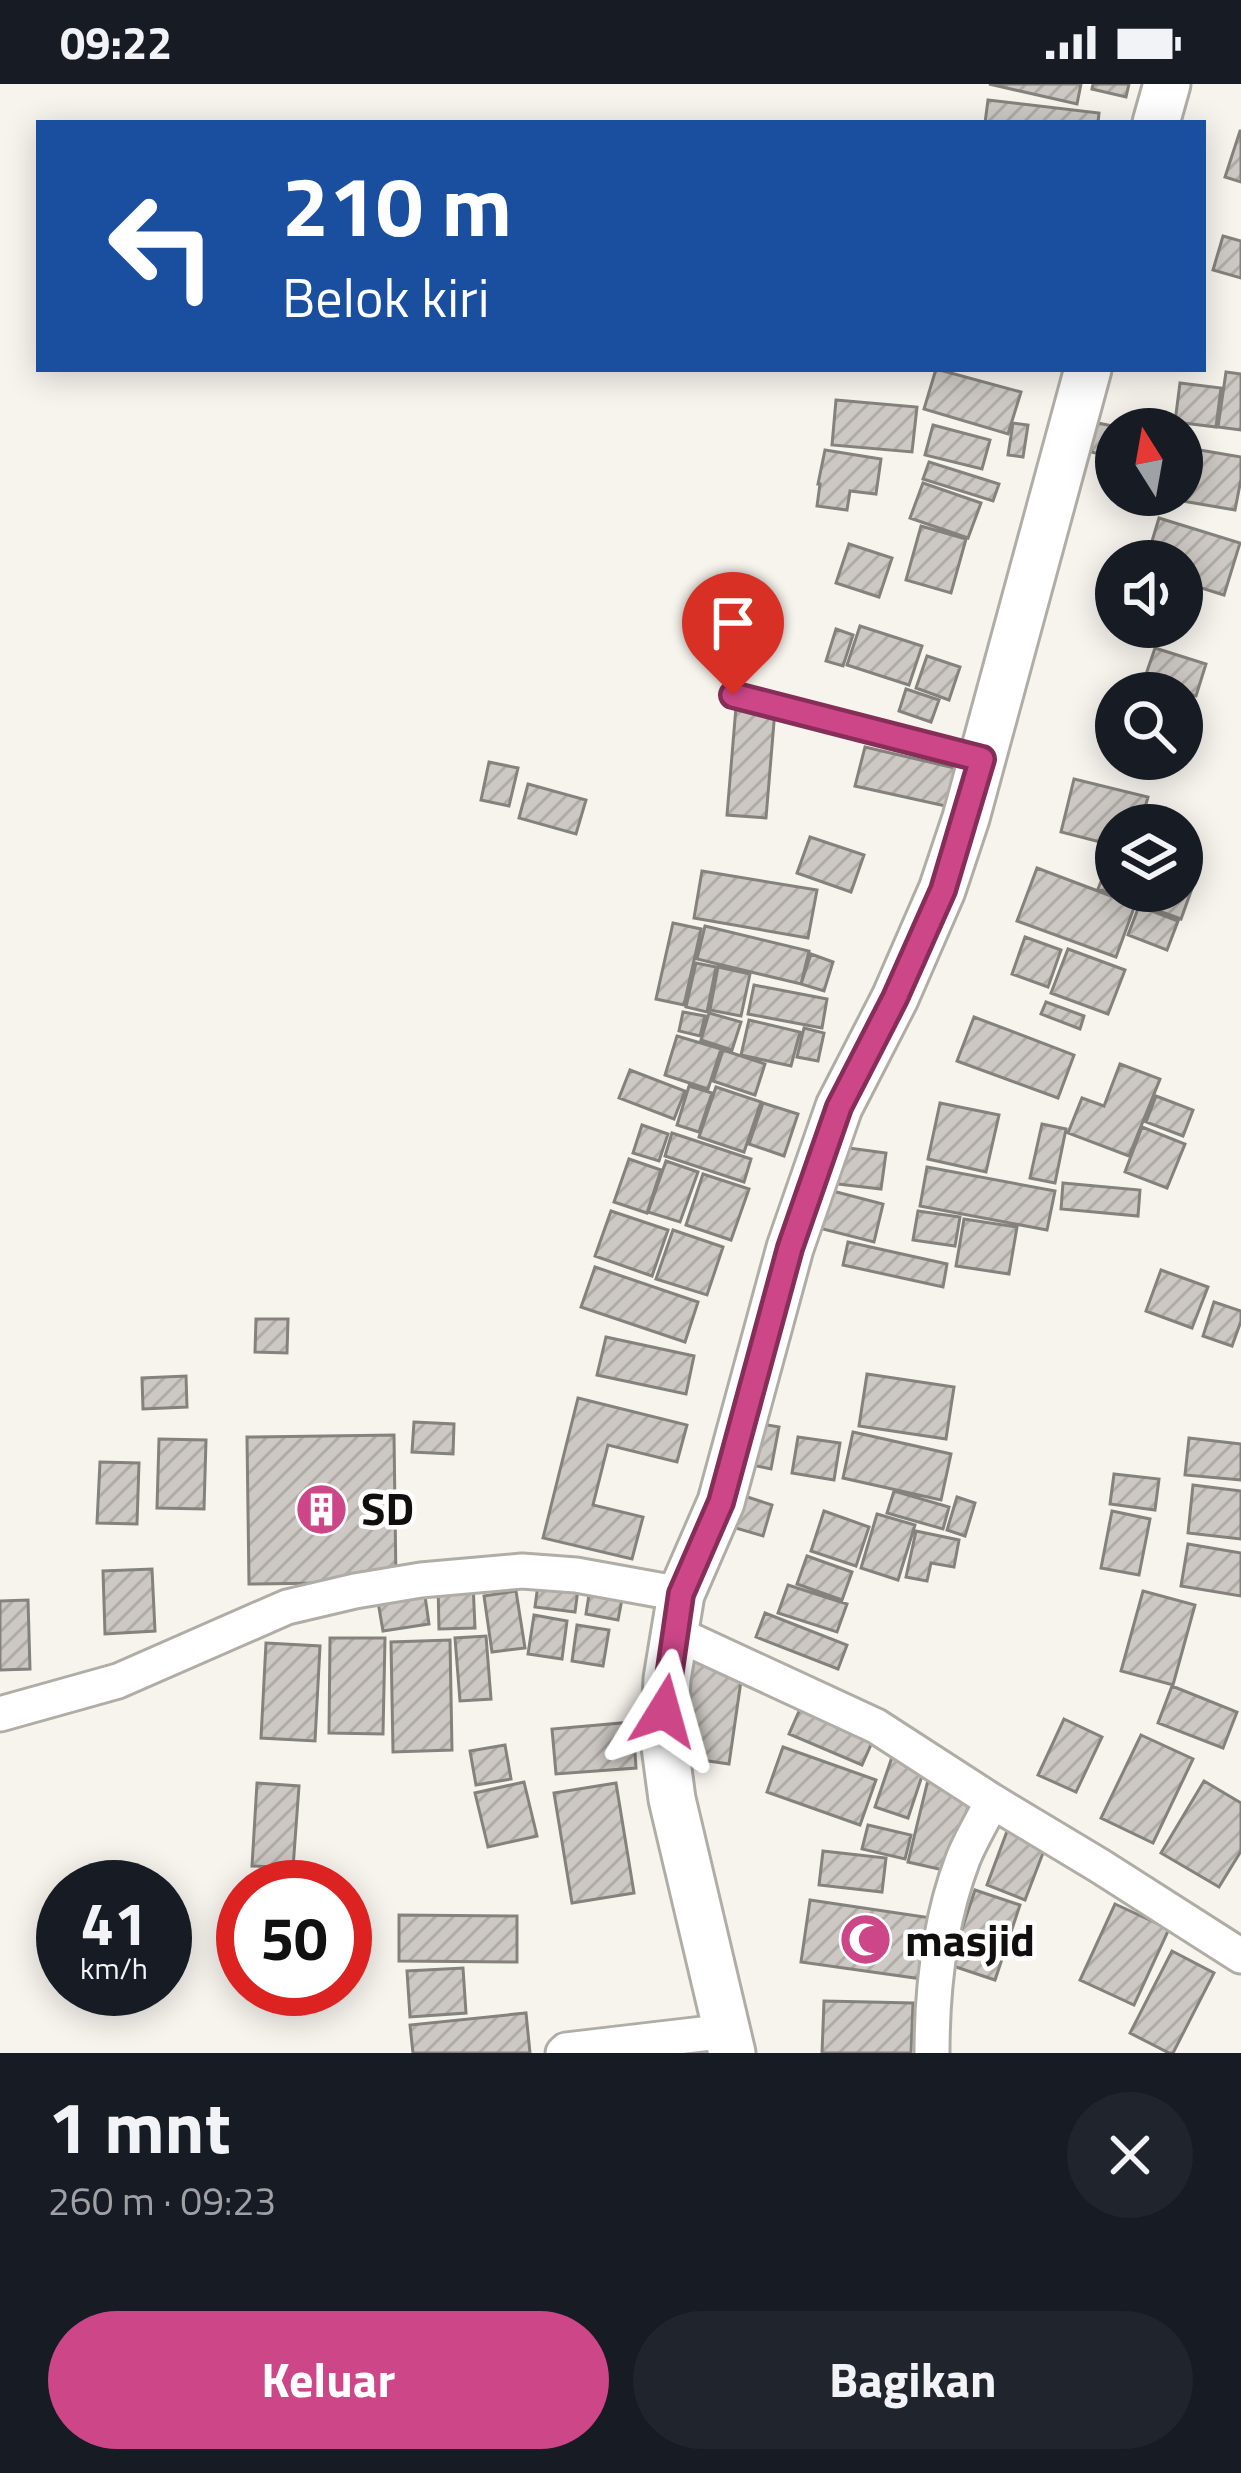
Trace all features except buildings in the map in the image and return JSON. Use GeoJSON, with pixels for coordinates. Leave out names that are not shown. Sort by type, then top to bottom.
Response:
{"type":"FeatureCollection","features":[{"type":"Feature","properties":{"kind":"main road"},"geometry":{"type":"LineString","coordinates":[[1157,120],[1167,84]]}},
{"type":"Feature","properties":{"kind":"main road"},"geometry":{"type":"LineString","coordinates":[[730,2042],[672,1799],[664,1739],[678,1614],[721,1502],[790,1248],[839,1107],[943,890],[1087,372]]}},
{"type":"Feature","properties":{"kind":"street"},"geometry":{"type":"LineString","coordinates":[[0,1714],[118,1681],[287,1607],[421,1580],[522,1571],[576,1575],[678,1614],[876,1726],[1241,1957]]}},
{"type":"Feature","properties":{"kind":"street"},"geometry":{"type":"LineString","coordinates":[[932,2053],[936,1961],[945,1919],[963,1858],[992,1801]]}},
{"type":"Feature","properties":{"kind":"street"},"geometry":{"type":"LineString","coordinates":[[562,2053],[730,2042]]}},
{"type":"Feature","properties":{"kind":"lane"},"geometry":{"type":"LineString","coordinates":[[733,695],[982,759]]}},
{"type":"Feature","properties":{"kind":"place","name":"SD"},"geometry":{"type":"Point","coordinates":[322,1509]}},
{"type":"Feature","properties":{"kind":"place","name":"masjid"},"geometry":{"type":"Point","coordinates":[866,1940]}},
{"type":"Feature","properties":{"kind":"route"},"geometry":{"type":"LineString","coordinates":[[664,1711],[681,1594],[721,1502],[790,1248],[839,1107],[943,890],[982,759],[733,695]]}}]}
